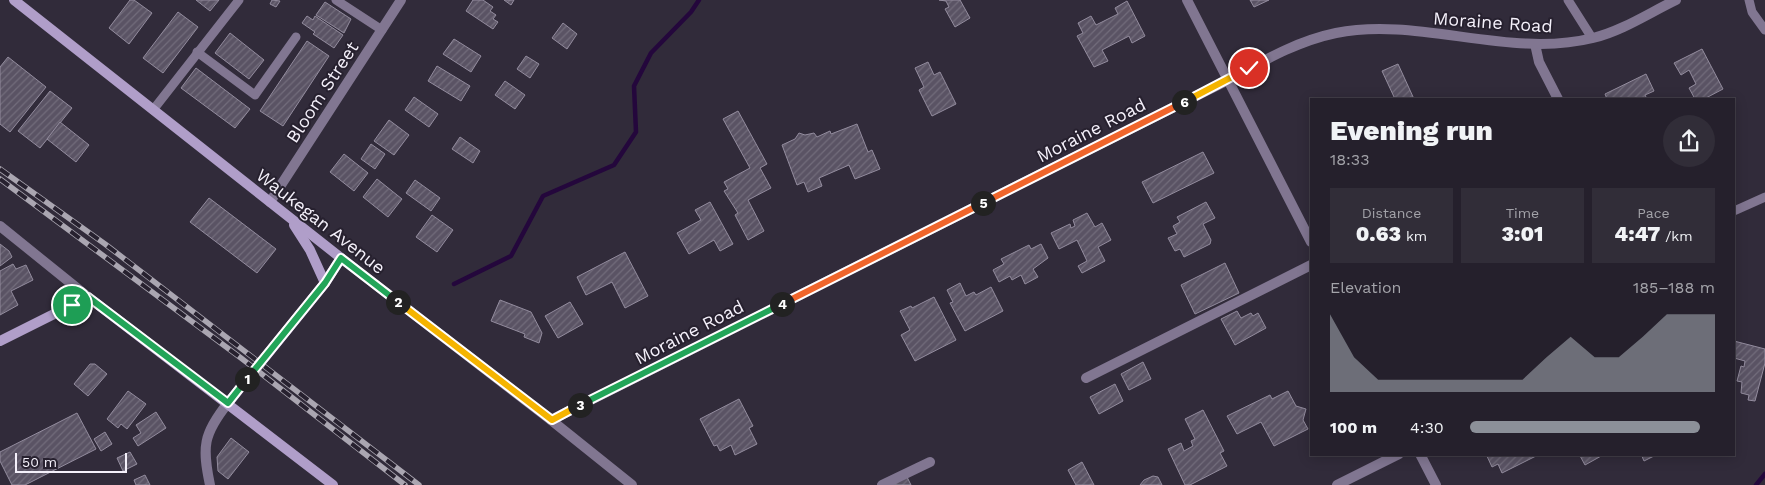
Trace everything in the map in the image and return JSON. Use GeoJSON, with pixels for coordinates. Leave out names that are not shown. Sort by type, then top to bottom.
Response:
{"type":"FeatureCollection","features":[{"type":"Feature","properties":{"kind":"main road","name":"Waukegan Avenue"},"geometry":{"type":"LineString","coordinates":[[14,0],[341,258]]}},
{"type":"Feature","properties":{"kind":"main road"},"geometry":{"type":"LineString","coordinates":[[285,214],[310,250],[325,283]]}},
{"type":"Feature","properties":{"kind":"main road"},"geometry":{"type":"LineString","coordinates":[[228,403],[325,283],[341,258]]}},
{"type":"Feature","properties":{"kind":"main road"},"geometry":{"type":"LineString","coordinates":[[0,341],[88,297],[333,485]]}},
{"type":"Feature","properties":{"kind":"street","name":"Bloom Street"},"geometry":{"type":"LineString","coordinates":[[270,202],[402,0]]}},
{"type":"Feature","properties":{"kind":"street"},"geometry":{"type":"LineString","coordinates":[[1187,0],[1310,240]]}},
{"type":"Feature","properties":{"kind":"street","name":"Moraine Road"},"geometry":{"type":"LineString","coordinates":[[552,420],[1302,42],[1336,33],[1393,30],[1535,44],[1592,38],[1614,31],[1676,0]]}},
{"type":"Feature","properties":{"kind":"street"},"geometry":{"type":"LineString","coordinates":[[1535,44],[1539,62],[1557,98]]}},
{"type":"Feature","properties":{"kind":"street"},"geometry":{"type":"LineString","coordinates":[[0,226],[88,297]]}},
{"type":"Feature","properties":{"kind":"street","name":"Waukegan Avenue"},"geometry":{"type":"LineString","coordinates":[[341,258],[552,420],[632,485]]}},
{"type":"Feature","properties":{"kind":"street"},"geometry":{"type":"LineString","coordinates":[[1086,378],[1310,266]]}},
{"type":"Feature","properties":{"kind":"street"},"geometry":{"type":"LineString","coordinates":[[210,485],[206,466],[206,440],[212,423],[228,403]]}},
{"type":"Feature","properties":{"kind":"street"},"geometry":{"type":"LineString","coordinates":[[1336,485],[1395,456]]}},
{"type":"Feature","properties":{"kind":"street"},"geometry":{"type":"LineString","coordinates":[[1421,456],[1436,485]]}},
{"type":"Feature","properties":{"kind":"street"},"geometry":{"type":"LineString","coordinates":[[882,485],[930,462]]}},
{"type":"Feature","properties":{"kind":"lane"},"geometry":{"type":"LineString","coordinates":[[152,110],[239,0]]}},
{"type":"Feature","properties":{"kind":"lane"},"geometry":{"type":"LineString","coordinates":[[336,0],[382,30]]}},
{"type":"Feature","properties":{"kind":"lane"},"geometry":{"type":"LineString","coordinates":[[1568,0],[1592,38]]}},
{"type":"Feature","properties":{"kind":"lane"},"geometry":{"type":"LineString","coordinates":[[1748,0],[1752,12],[1765,30]]}},
{"type":"Feature","properties":{"kind":"lane"},"geometry":{"type":"LineString","coordinates":[[197,52],[255,95],[296,36]]}},
{"type":"Feature","properties":{"kind":"lane"},"geometry":{"type":"LineString","coordinates":[[1735,211],[1765,197]]}},
{"type":"Feature","properties":{"kind":"building"},"geometry":{"type":"Polygon","coordinates":[[[130,0],[134,0],[152,13],[129,44],[109,28],[130,0]]]}},
{"type":"Feature","properties":{"kind":"building"},"geometry":{"type":"Polygon","coordinates":[[[196,0],[219,0],[210,11],[196,0]]]}},
{"type":"Feature","properties":{"kind":"building"},"geometry":{"type":"Polygon","coordinates":[[[272,0],[280,1],[276,7],[270,4],[272,0]]]}},
{"type":"Feature","properties":{"kind":"building"},"geometry":{"type":"Polygon","coordinates":[[[473,0],[483,0],[493,7],[490,11],[496,15],[493,19],[498,22],[493,29],[466,11],[473,0]]]}},
{"type":"Feature","properties":{"kind":"building"},"geometry":{"type":"Polygon","coordinates":[[[504,0],[514,0],[511,5],[504,0]]]}},
{"type":"Feature","properties":{"kind":"building"},"geometry":{"type":"Polygon","coordinates":[[[939,0],[960,0],[970,18],[955,27],[945,9],[949,7],[946,1],[939,0]]]}},
{"type":"Feature","properties":{"kind":"building"},"geometry":{"type":"Polygon","coordinates":[[[1250,0],[1269,0],[1254,7],[1250,0]]]}},
{"type":"Feature","properties":{"kind":"building"},"geometry":{"type":"Polygon","coordinates":[[[1127,1],[1145,36],[1132,43],[1129,36],[1102,50],[1108,61],[1094,67],[1077,36],[1083,33],[1078,23],[1091,16],[1096,25],[1118,14],[1115,8],[1127,1]]]}},
{"type":"Feature","properties":{"kind":"building"},"geometry":{"type":"Polygon","coordinates":[[[325,2],[351,19],[344,33],[316,15],[325,2]]]}},
{"type":"Feature","properties":{"kind":"building"},"geometry":{"type":"Polygon","coordinates":[[[178,12],[198,27],[163,73],[143,58],[178,12]]]}},
{"type":"Feature","properties":{"kind":"building"},"geometry":{"type":"Polygon","coordinates":[[[307,16],[313,20],[315,16],[343,35],[334,48],[313,34],[315,32],[302,23],[307,16]]]}},
{"type":"Feature","properties":{"kind":"building"},"geometry":{"type":"Polygon","coordinates":[[[563,23],[577,34],[567,49],[552,38],[563,23]]]}},
{"type":"Feature","properties":{"kind":"building"},"geometry":{"type":"Polygon","coordinates":[[[230,33],[264,60],[249,79],[215,53],[230,33]]]}},
{"type":"Feature","properties":{"kind":"building"},"geometry":{"type":"Polygon","coordinates":[[[454,39],[481,56],[471,72],[443,54],[454,39]]]}},
{"type":"Feature","properties":{"kind":"building"},"geometry":{"type":"Polygon","coordinates":[[[307,41],[329,56],[283,126],[260,111],[307,41]]]}},
{"type":"Feature","properties":{"kind":"building"},"geometry":{"type":"Polygon","coordinates":[[[1702,49],[1723,89],[1706,98],[1694,98],[1689,88],[1696,84],[1689,70],[1681,75],[1674,63],[1702,49]]]}},
{"type":"Feature","properties":{"kind":"building"},"geometry":{"type":"Polygon","coordinates":[[[526,56],[539,64],[530,78],[517,69],[526,56]]]}},
{"type":"Feature","properties":{"kind":"building"},"geometry":{"type":"Polygon","coordinates":[[[8,57],[46,87],[10,132],[0,124],[0,67],[8,57]]]}},
{"type":"Feature","properties":{"kind":"building"},"geometry":{"type":"Polygon","coordinates":[[[928,62],[934,75],[940,72],[956,104],[932,116],[919,90],[924,87],[915,68],[928,62]]]}},
{"type":"Feature","properties":{"kind":"building"},"geometry":{"type":"Polygon","coordinates":[[[1398,64],[1414,98],[1395,98],[1382,71],[1398,64]]]}},
{"type":"Feature","properties":{"kind":"building"},"geometry":{"type":"Polygon","coordinates":[[[437,66],[470,86],[461,101],[428,81],[437,66]]]}},
{"type":"Feature","properties":{"kind":"building"},"geometry":{"type":"Polygon","coordinates":[[[196,68],[250,109],[235,128],[181,88],[196,68]]]}},
{"type":"Feature","properties":{"kind":"building"},"geometry":{"type":"Polygon","coordinates":[[[1646,74],[1654,91],[1645,95],[1646,98],[1607,98],[1605,94],[1646,74]]]}},
{"type":"Feature","properties":{"kind":"building"},"geometry":{"type":"Polygon","coordinates":[[[505,81],[525,95],[515,109],[495,95],[505,81]]]}},
{"type":"Feature","properties":{"kind":"building"},"geometry":{"type":"Polygon","coordinates":[[[50,91],[72,108],[40,148],[18,131],[50,91]]]}},
{"type":"Feature","properties":{"kind":"building"},"geometry":{"type":"Polygon","coordinates":[[[414,97],[438,114],[429,127],[405,110],[414,97]]]}},
{"type":"Feature","properties":{"kind":"building"},"geometry":{"type":"Polygon","coordinates":[[[738,111],[767,164],[760,168],[771,188],[748,200],[764,231],[748,240],[735,215],[738,213],[724,191],[728,189],[724,182],[750,168],[723,119],[738,111]]]}},
{"type":"Feature","properties":{"kind":"building"},"geometry":{"type":"Polygon","coordinates":[[[389,120],[409,135],[394,155],[374,141],[389,120]]]}},
{"type":"Feature","properties":{"kind":"building"},"geometry":{"type":"Polygon","coordinates":[[[60,122],[89,145],[76,162],[47,139],[60,122]]]}},
{"type":"Feature","properties":{"kind":"building"},"geometry":{"type":"Polygon","coordinates":[[[857,124],[868,152],[872,150],[880,169],[855,179],[849,165],[819,178],[822,186],[808,192],[804,182],[797,185],[782,145],[795,139],[799,133],[805,135],[814,133],[817,137],[830,131],[831,134],[857,124]]]}},
{"type":"Feature","properties":{"kind":"building"},"geometry":{"type":"Polygon","coordinates":[[[460,137],[480,151],[473,163],[452,149],[460,137]]]}},
{"type":"Feature","properties":{"kind":"building"},"geometry":{"type":"Polygon","coordinates":[[[371,144],[385,154],[375,169],[361,159],[371,144]]]}},
{"type":"Feature","properties":{"kind":"building"},"geometry":{"type":"Polygon","coordinates":[[[1203,152],[1214,173],[1153,203],[1142,182],[1203,152]]]}},
{"type":"Feature","properties":{"kind":"building"},"geometry":{"type":"Polygon","coordinates":[[[344,154],[368,173],[354,191],[330,172],[344,154]]]}},
{"type":"Feature","properties":{"kind":"building"},"geometry":{"type":"Polygon","coordinates":[[[377,179],[402,199],[388,217],[363,197],[377,179]]]}},
{"type":"Feature","properties":{"kind":"building"},"geometry":{"type":"Polygon","coordinates":[[[415,180],[440,198],[431,211],[406,193],[415,180]]]}},
{"type":"Feature","properties":{"kind":"building"},"geometry":{"type":"Polygon","coordinates":[[[209,198],[276,249],[257,273],[190,222],[209,198]]]}},
{"type":"Feature","properties":{"kind":"building"},"geometry":{"type":"Polygon","coordinates":[[[710,202],[733,244],[720,251],[714,240],[689,254],[677,233],[701,220],[695,210],[710,202]]]}},
{"type":"Feature","properties":{"kind":"building"},"geometry":{"type":"Polygon","coordinates":[[[1206,202],[1215,218],[1203,224],[1211,240],[1210,244],[1184,257],[1180,249],[1175,251],[1168,238],[1177,234],[1173,226],[1180,222],[1177,217],[1206,202]]]}},
{"type":"Feature","properties":{"kind":"building"},"geometry":{"type":"Polygon","coordinates":[[[1087,213],[1095,227],[1102,223],[1111,240],[1098,247],[1105,261],[1082,273],[1078,266],[1087,261],[1077,240],[1059,249],[1051,233],[1070,224],[1071,228],[1075,226],[1073,220],[1087,213]]]}},
{"type":"Feature","properties":{"kind":"building"},"geometry":{"type":"Polygon","coordinates":[[[432,215],[453,230],[437,252],[416,237],[432,215]]]}},
{"type":"Feature","properties":{"kind":"building"},"geometry":{"type":"Polygon","coordinates":[[[0,244],[9,251],[12,257],[0,266],[0,244]]]}},
{"type":"Feature","properties":{"kind":"building"},"geometry":{"type":"Polygon","coordinates":[[[1041,244],[1048,258],[1033,269],[1038,277],[1025,284],[1021,275],[1012,280],[1010,276],[999,282],[993,270],[1004,264],[1001,259],[1029,245],[1031,249],[1041,244]]]}},
{"type":"Feature","properties":{"kind":"building"},"geometry":{"type":"Polygon","coordinates":[[[625,252],[648,296],[625,308],[612,282],[586,295],[577,277],[625,252]]]}},
{"type":"Feature","properties":{"kind":"building"},"geometry":{"type":"Polygon","coordinates":[[[1225,263],[1239,293],[1195,314],[1181,285],[1225,263]]]}},
{"type":"Feature","properties":{"kind":"building"},"geometry":{"type":"Polygon","coordinates":[[[13,264],[16,269],[26,265],[33,280],[11,291],[18,305],[0,315],[0,271],[13,264]]]}},
{"type":"Feature","properties":{"kind":"building"},"geometry":{"type":"Polygon","coordinates":[[[960,283],[966,296],[974,292],[976,295],[991,287],[1003,311],[965,331],[950,303],[953,302],[947,290],[960,283]]]}},
{"type":"Feature","properties":{"kind":"building"},"geometry":{"type":"Polygon","coordinates":[[[934,297],[956,340],[915,361],[901,335],[910,330],[900,311],[911,306],[912,308],[934,297]]]}},
{"type":"Feature","properties":{"kind":"building"},"geometry":{"type":"Polygon","coordinates":[[[500,300],[531,312],[542,333],[539,343],[524,337],[525,334],[491,321],[500,300]]]}},
{"type":"Feature","properties":{"kind":"building"},"geometry":{"type":"Polygon","coordinates":[[[570,302],[583,324],[558,338],[545,316],[570,302]]]}},
{"type":"Feature","properties":{"kind":"building"},"geometry":{"type":"Polygon","coordinates":[[[1237,311],[1241,318],[1251,313],[1253,316],[1258,313],[1266,328],[1235,345],[1221,319],[1237,311]]]}},
{"type":"Feature","properties":{"kind":"building"},"geometry":{"type":"Polygon","coordinates":[[[1735,341],[1765,349],[1765,363],[1755,401],[1748,400],[1749,395],[1741,393],[1742,382],[1737,381],[1741,366],[1744,367],[1745,361],[1735,358],[1735,341]]]}},
{"type":"Feature","properties":{"kind":"building"},"geometry":{"type":"Polygon","coordinates":[[[1143,362],[1151,379],[1129,390],[1121,374],[1143,362]]]}},
{"type":"Feature","properties":{"kind":"building"},"geometry":{"type":"Polygon","coordinates":[[[90,364],[95,364],[107,374],[88,396],[74,384],[90,364]]]}},
{"type":"Feature","properties":{"kind":"building"},"geometry":{"type":"Polygon","coordinates":[[[1115,384],[1123,401],[1099,414],[1090,397],[1115,384]]]}},
{"type":"Feature","properties":{"kind":"building"},"geometry":{"type":"Polygon","coordinates":[[[128,391],[146,404],[127,429],[121,424],[118,428],[107,419],[128,391]]]}},
{"type":"Feature","properties":{"kind":"building"},"geometry":{"type":"Polygon","coordinates":[[[1288,391],[1296,406],[1306,409],[1303,420],[1308,429],[1274,446],[1261,422],[1237,434],[1227,416],[1270,395],[1272,399],[1288,391]]]}},
{"type":"Feature","properties":{"kind":"building"},"geometry":{"type":"Polygon","coordinates":[[[739,399],[753,426],[749,428],[757,444],[735,455],[731,445],[720,451],[717,445],[714,446],[700,419],[739,399]]]}},
{"type":"Feature","properties":{"kind":"building"},"geometry":{"type":"Polygon","coordinates":[[[1203,410],[1224,451],[1220,453],[1227,466],[1190,485],[1185,485],[1168,449],[1181,443],[1184,451],[1193,446],[1191,441],[1195,439],[1185,419],[1203,410]]]}},
{"type":"Feature","properties":{"kind":"building"},"geometry":{"type":"Polygon","coordinates":[[[156,412],[166,428],[138,446],[133,438],[141,433],[136,425],[156,412]]]}},
{"type":"Feature","properties":{"kind":"building"},"geometry":{"type":"Polygon","coordinates":[[[77,413],[96,449],[25,485],[12,485],[0,461],[0,452],[77,413]]]}},
{"type":"Feature","properties":{"kind":"building"},"geometry":{"type":"Polygon","coordinates":[[[105,432],[112,444],[101,451],[94,439],[105,432]]]}},
{"type":"Feature","properties":{"kind":"building"},"geometry":{"type":"Polygon","coordinates":[[[231,438],[249,452],[228,479],[218,471],[217,457],[231,438]]]}},
{"type":"Feature","properties":{"kind":"building"},"geometry":{"type":"Polygon","coordinates":[[[130,452],[137,464],[123,471],[117,458],[130,452]]]}},
{"type":"Feature","properties":{"kind":"building"},"geometry":{"type":"Polygon","coordinates":[[[1487,456],[1536,456],[1502,473],[1498,464],[1492,467],[1487,456]]]}},
{"type":"Feature","properties":{"kind":"building"},"geometry":{"type":"Polygon","coordinates":[[[1580,456],[1601,456],[1585,465],[1580,456]]]}},
{"type":"Feature","properties":{"kind":"building"},"geometry":{"type":"Polygon","coordinates":[[[1642,456],[1654,456],[1644,461],[1642,456]]]}},
{"type":"Feature","properties":{"kind":"building"},"geometry":{"type":"Polygon","coordinates":[[[1082,462],[1094,485],[1076,485],[1068,470],[1082,462]]]}},
{"type":"Feature","properties":{"kind":"building"},"geometry":{"type":"Polygon","coordinates":[[[145,475],[150,485],[136,485],[134,480],[145,475]]]}},
{"type":"Feature","properties":{"kind":"building"},"geometry":{"type":"Polygon","coordinates":[[[1153,476],[1158,477],[1162,485],[1140,485],[1144,480],[1153,476]]]}},
{"type":"Feature","properties":{"kind":"building"},"geometry":{"type":"Polygon","coordinates":[[[907,477],[911,485],[892,485],[907,477]]]}},
{"type":"Feature","properties":{"kind":"waterway"},"geometry":{"type":"LineString","coordinates":[[454,284],[511,256],[543,196],[614,165],[636,132],[634,86],[651,53],[691,12],[699,0]]}},
{"type":"Feature","properties":{"kind":"waterway"},"geometry":{"type":"LineString","coordinates":[[1756,485],[1765,474]]}},
{"type":"Feature","properties":{"kind":"railway"},"geometry":{"type":"LineString","coordinates":[[0,169],[105,244],[419,485]]}},
{"type":"Feature","properties":{"kind":"railway"},"geometry":{"type":"LineString","coordinates":[[0,179],[241,358],[405,485]]}},
{"type":"Feature","properties":{"kind":"route"},"geometry":{"type":"LineString","coordinates":[[72,305],[88,297],[228,403],[325,283],[341,258],[552,420],[1249,68]]}}]}
